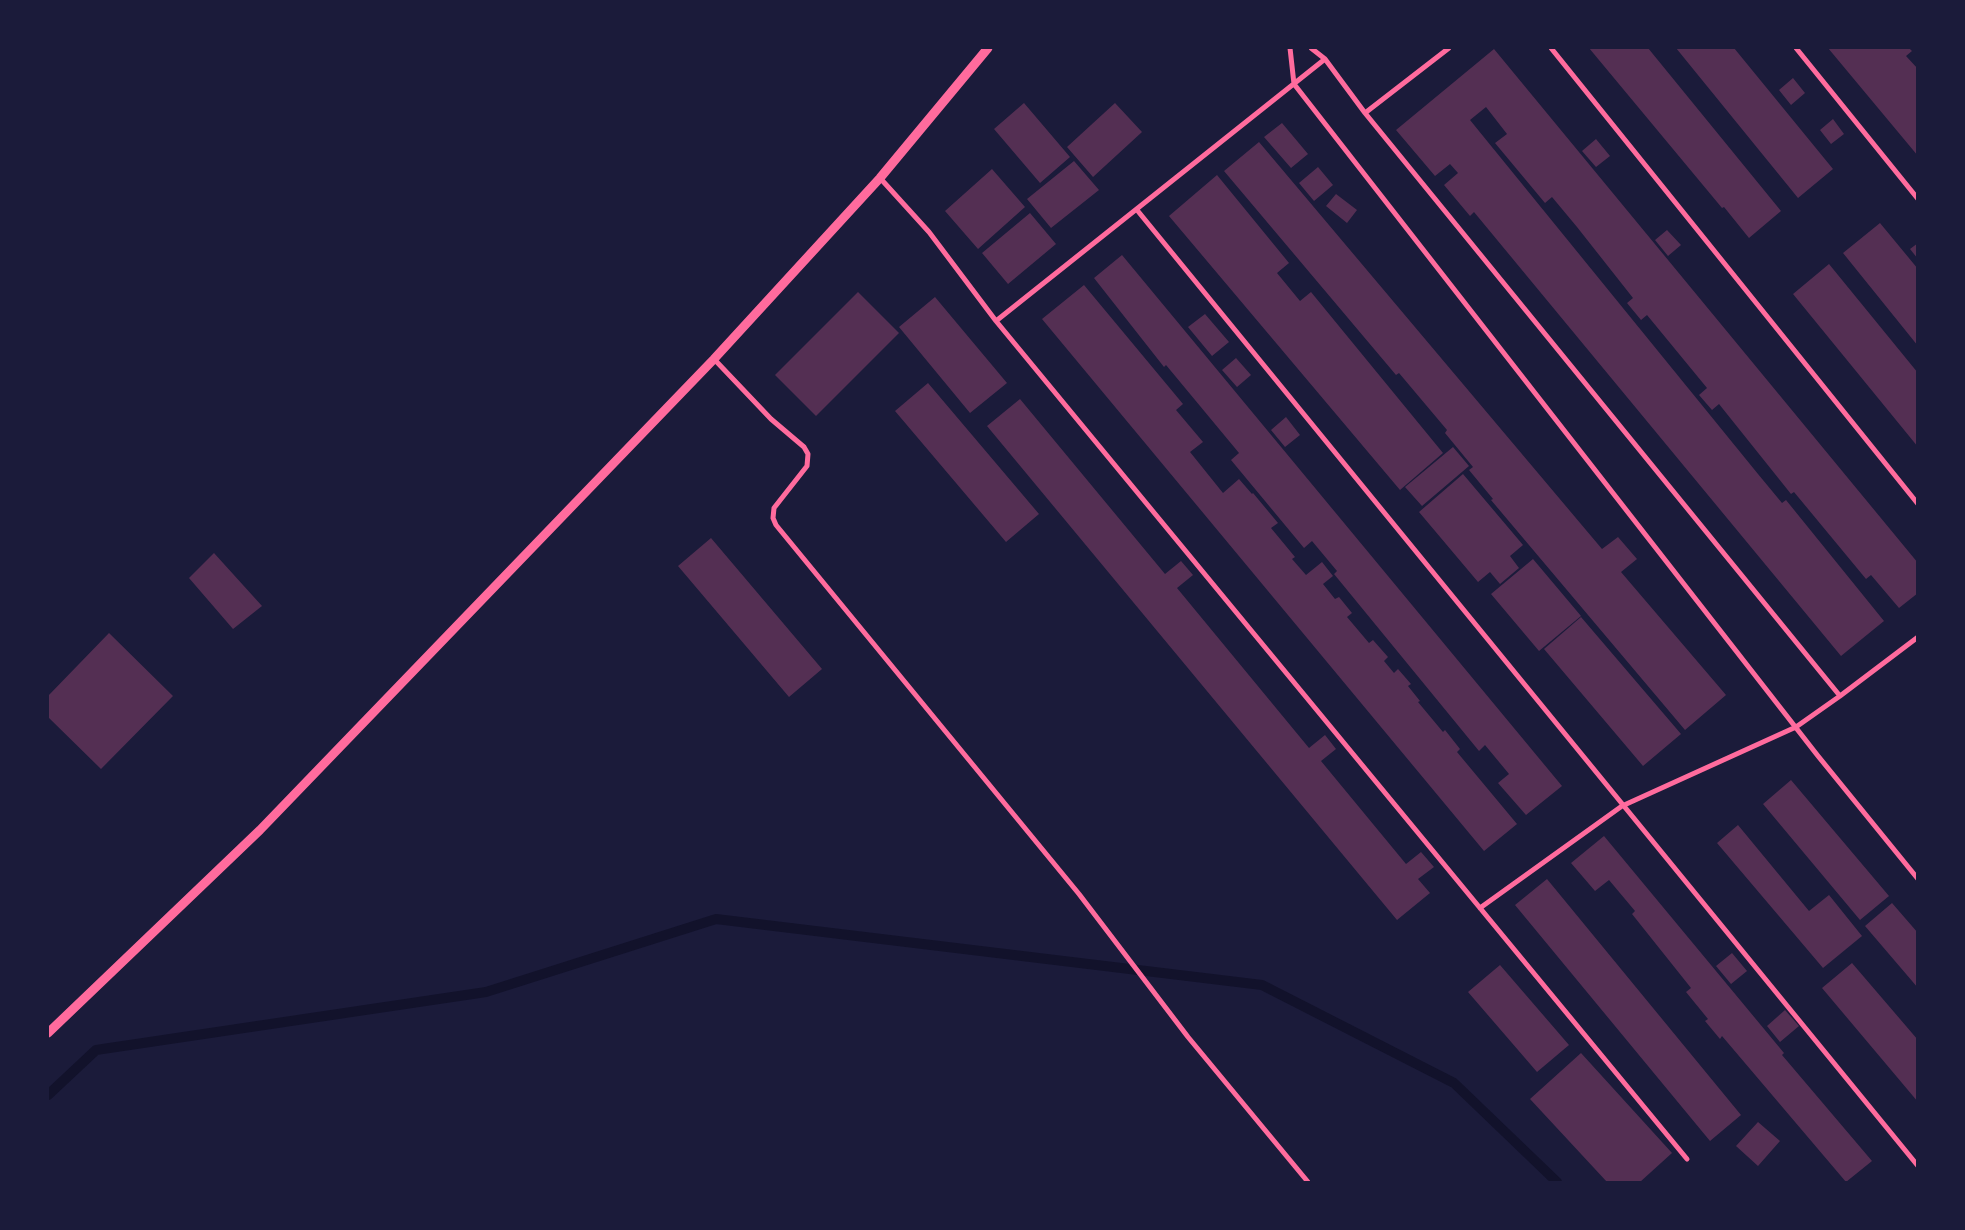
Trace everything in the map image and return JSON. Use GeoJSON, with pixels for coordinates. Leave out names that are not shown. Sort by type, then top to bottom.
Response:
{"type":"FeatureCollection","features":[{"type":"Feature","properties":{"kind":"street"},"geometry":{"type":"LineString","coordinates":[[48,1033],[267,823],[714,360],[880,178],[988,48]]}},
{"type":"Feature","properties":{"kind":"street"},"geometry":{"type":"LineString","coordinates":[[1290,48],[1294,84],[1796,727],[1918,879]]}},
{"type":"Feature","properties":{"kind":"street"},"geometry":{"type":"LineString","coordinates":[[1311,48],[1325,59],[1366,113],[1840,696]]}},
{"type":"Feature","properties":{"kind":"street"},"geometry":{"type":"LineString","coordinates":[[1366,113],[1449,48]]}},
{"type":"Feature","properties":{"kind":"street"},"geometry":{"type":"LineString","coordinates":[[1551,48],[1918,504]]}},
{"type":"Feature","properties":{"kind":"street"},"geometry":{"type":"LineString","coordinates":[[1796,48],[1918,199]]}},
{"type":"Feature","properties":{"kind":"street"},"geometry":{"type":"LineString","coordinates":[[996,321],[1325,59]]}},
{"type":"Feature","properties":{"kind":"street"},"geometry":{"type":"LineString","coordinates":[[880,178],[929,232],[996,321],[1687,1159]]}},
{"type":"Feature","properties":{"kind":"street"},"geometry":{"type":"LineString","coordinates":[[1137,210],[1917,1165]]}},
{"type":"Feature","properties":{"kind":"street"},"geometry":{"type":"LineString","coordinates":[[714,360],[771,419],[804,447],[808,454],[806,466],[774,508],[773,518],[776,525],[1079,894],[1188,1037],[1308,1182]]}},
{"type":"Feature","properties":{"kind":"street"},"geometry":{"type":"LineString","coordinates":[[1480,908],[1622,806],[1796,727],[1918,637]]}},
{"type":"Feature","properties":{"kind":"building"},"geometry":{"type":"Polygon","coordinates":[[[1589,48],[1648,48],[1781,211],[1749,238],[1589,48]]]}},
{"type":"Feature","properties":{"kind":"building"},"geometry":{"type":"Polygon","coordinates":[[[1676,48],[1734,48],[1833,169],[1798,198],[1676,48]]]}},
{"type":"Feature","properties":{"kind":"building"},"geometry":{"type":"Polygon","coordinates":[[[1828,48],[1909,48],[1912,51],[1906,56],[1918,69],[1918,156],[1828,48]]]}},
{"type":"Feature","properties":{"kind":"building"},"geometry":{"type":"Polygon","coordinates":[[[1494,49],[1918,563],[1918,593],[1899,608],[1871,575],[1866,579],[1794,492],[1791,494],[1719,404],[1712,410],[1699,395],[1707,388],[1647,315],[1641,320],[1627,303],[1633,298],[1577,227],[1552,197],[1545,203],[1495,143],[1507,134],[1486,107],[1470,120],[1758,474],[1782,503],[1786,500],[1884,621],[1841,656],[1474,212],[1470,216],[1444,185],[1458,173],[1450,164],[1435,176],[1396,130],[1494,49]]]}},
{"type":"Feature","properties":{"kind":"building"},"geometry":{"type":"Polygon","coordinates":[[[1793,78],[1805,93],[1791,105],[1779,90],[1793,78]]]}},
{"type":"Feature","properties":{"kind":"building"},"geometry":{"type":"Polygon","coordinates":[[[1024,103],[1070,157],[1040,183],[994,129],[1024,103]]]}},
{"type":"Feature","properties":{"kind":"building"},"geometry":{"type":"Polygon","coordinates":[[[1115,103],[1142,132],[1093,177],[1067,147],[1115,103]]]}},
{"type":"Feature","properties":{"kind":"building"},"geometry":{"type":"Polygon","coordinates":[[[1833,119],[1844,134],[1831,144],[1820,130],[1833,119]]]}},
{"type":"Feature","properties":{"kind":"building"},"geometry":{"type":"Polygon","coordinates":[[[1282,123],[1308,154],[1291,168],[1264,137],[1282,123]]]}},
{"type":"Feature","properties":{"kind":"building"},"geometry":{"type":"Polygon","coordinates":[[[1596,139],[1610,156],[1596,167],[1582,151],[1596,139]]]}},
{"type":"Feature","properties":{"kind":"building"},"geometry":{"type":"Polygon","coordinates":[[[1259,142],[1602,549],[1618,537],[1637,559],[1621,572],[1726,695],[1685,730],[1491,500],[1493,499],[1469,470],[1473,467],[1445,433],[1447,430],[1399,373],[1396,375],[1224,171],[1259,142]]]}},
{"type":"Feature","properties":{"kind":"building"},"geometry":{"type":"Polygon","coordinates":[[[1074,161],[1099,190],[1051,228],[1027,199],[1074,161]]]}},
{"type":"Feature","properties":{"kind":"building"},"geometry":{"type":"Polygon","coordinates":[[[1318,167],[1333,185],[1314,201],[1299,183],[1318,167]]]}},
{"type":"Feature","properties":{"kind":"building"},"geometry":{"type":"Polygon","coordinates":[[[992,169],[1025,207],[978,249],[945,211],[992,169]]]}},
{"type":"Feature","properties":{"kind":"building"},"geometry":{"type":"Polygon","coordinates":[[[1217,175],[1289,263],[1277,273],[1300,301],[1311,292],[1443,453],[1400,490],[1169,216],[1217,175]]]}},
{"type":"Feature","properties":{"kind":"building"},"geometry":{"type":"Polygon","coordinates":[[[1336,194],[1357,210],[1347,223],[1326,206],[1336,194]]]}},
{"type":"Feature","properties":{"kind":"building"},"geometry":{"type":"Polygon","coordinates":[[[1030,213],[1056,244],[1008,284],[982,253],[1030,213]]]}},
{"type":"Feature","properties":{"kind":"building"},"geometry":{"type":"Polygon","coordinates":[[[1880,223],[1918,269],[1918,346],[1843,253],[1880,223]]]}},
{"type":"Feature","properties":{"kind":"building"},"geometry":{"type":"Polygon","coordinates":[[[1667,230],[1681,245],[1668,256],[1655,240],[1667,230]]]}},
{"type":"Feature","properties":{"kind":"building"},"geometry":{"type":"Polygon","coordinates":[[[1918,243],[1918,259],[1910,249],[1918,243]]]}},
{"type":"Feature","properties":{"kind":"building"},"geometry":{"type":"Polygon","coordinates":[[[1122,255],[1562,786],[1526,815],[1498,783],[1509,774],[1485,745],[1479,751],[1334,574],[1337,571],[1312,541],[1304,548],[1231,460],[1239,453],[1166,365],[1164,367],[1094,278],[1122,255]]]}},
{"type":"Feature","properties":{"kind":"building"},"geometry":{"type":"Polygon","coordinates":[[[1829,264],[1918,373],[1918,447],[1793,294],[1829,264]]]}},
{"type":"Feature","properties":{"kind":"building"},"geometry":{"type":"Polygon","coordinates":[[[1084,285],[1183,404],[1176,410],[1203,442],[1190,452],[1223,493],[1239,479],[1253,493],[1278,523],[1271,528],[1295,557],[1292,559],[1306,575],[1322,562],[1333,576],[1323,584],[1335,599],[1339,597],[1352,613],[1347,617],[1369,643],[1373,640],[1388,657],[1384,661],[1394,673],[1398,669],[1411,684],[1408,686],[1420,701],[1418,702],[1443,732],[1445,730],[1460,749],[1457,752],[1517,824],[1484,851],[1042,319],[1084,285]]]}},
{"type":"Feature","properties":{"kind":"building"},"geometry":{"type":"Polygon","coordinates":[[[858,292],[899,333],[816,416],[775,375],[858,292]]]}},
{"type":"Feature","properties":{"kind":"building"},"geometry":{"type":"Polygon","coordinates":[[[935,297],[1007,383],[970,413],[899,327],[935,297]]]}},
{"type":"Feature","properties":{"kind":"building"},"geometry":{"type":"Polygon","coordinates":[[[1205,314],[1229,342],[1212,356],[1188,327],[1205,314]]]}},
{"type":"Feature","properties":{"kind":"building"},"geometry":{"type":"Polygon","coordinates":[[[1236,358],[1251,375],[1237,387],[1222,370],[1236,358]]]}},
{"type":"Feature","properties":{"kind":"building"},"geometry":{"type":"Polygon","coordinates":[[[928,383],[1039,514],[1006,542],[895,411],[928,383]]]}},
{"type":"Feature","properties":{"kind":"building"},"geometry":{"type":"Polygon","coordinates":[[[1020,399],[1165,574],[1181,561],[1193,575],[1177,588],[1309,748],[1325,735],[1336,749],[1321,761],[1406,864],[1421,852],[1434,867],[1418,879],[1430,893],[1397,920],[987,426],[1020,399]]]}},
{"type":"Feature","properties":{"kind":"building"},"geometry":{"type":"Polygon","coordinates":[[[1286,417],[1300,435],[1285,447],[1271,430],[1286,417]]]}},
{"type":"Feature","properties":{"kind":"building"},"geometry":{"type":"Polygon","coordinates":[[[1453,447],[1469,466],[1422,506],[1405,487],[1453,447]]]}},
{"type":"Feature","properties":{"kind":"building"},"geometry":{"type":"Polygon","coordinates":[[[1463,474],[1523,545],[1510,556],[1519,568],[1500,584],[1490,572],[1478,582],[1419,512],[1463,474]]]}},
{"type":"Feature","properties":{"kind":"building"},"geometry":{"type":"Polygon","coordinates":[[[711,538],[822,669],[789,697],[678,566],[711,538]]]}},
{"type":"Feature","properties":{"kind":"building"},"geometry":{"type":"Polygon","coordinates":[[[214,553],[262,606],[233,629],[189,578],[214,553]]]}},
{"type":"Feature","properties":{"kind":"building"},"geometry":{"type":"Polygon","coordinates":[[[1533,559],[1581,616],[1539,651],[1491,594],[1533,559]]]}},
{"type":"Feature","properties":{"kind":"building"},"geometry":{"type":"Polygon","coordinates":[[[1581,617],[1681,734],[1643,766],[1544,649],[1581,617]]]}},
{"type":"Feature","properties":{"kind":"building"},"geometry":{"type":"Polygon","coordinates":[[[109,633],[173,696],[101,769],[48,717],[48,696],[109,633]]]}},
{"type":"Feature","properties":{"kind":"building"},"geometry":{"type":"Polygon","coordinates":[[[1791,780],[1889,896],[1860,920],[1763,804],[1791,780]]]}},
{"type":"Feature","properties":{"kind":"building"},"geometry":{"type":"Polygon","coordinates":[[[1738,825],[1809,911],[1829,895],[1862,936],[1823,968],[1717,843],[1738,825]]]}},
{"type":"Feature","properties":{"kind":"building"},"geometry":{"type":"Polygon","coordinates":[[[1604,836],[1784,1053],[1782,1055],[1872,1161],[1846,1182],[1722,1036],[1720,1039],[1705,1021],[1708,1019],[1686,992],[1691,988],[1632,914],[1635,911],[1609,880],[1595,891],[1571,863],[1604,836]]]}},
{"type":"Feature","properties":{"kind":"building"},"geometry":{"type":"Polygon","coordinates":[[[1547,879],[1741,1115],[1710,1141],[1515,905],[1547,879]]]}},
{"type":"Feature","properties":{"kind":"building"},"geometry":{"type":"Polygon","coordinates":[[[1892,903],[1918,933],[1918,988],[1865,926],[1892,903]]]}},
{"type":"Feature","properties":{"kind":"building"},"geometry":{"type":"Polygon","coordinates":[[[1732,953],[1747,971],[1731,984],[1716,966],[1732,953]]]}},
{"type":"Feature","properties":{"kind":"building"},"geometry":{"type":"Polygon","coordinates":[[[1852,963],[1918,1040],[1918,1102],[1822,988],[1852,963]]]}},
{"type":"Feature","properties":{"kind":"building"},"geometry":{"type":"Polygon","coordinates":[[[1500,965],[1569,1045],[1537,1072],[1468,992],[1500,965]]]}},
{"type":"Feature","properties":{"kind":"building"},"geometry":{"type":"Polygon","coordinates":[[[1785,1010],[1799,1026],[1780,1042],[1767,1026],[1785,1010]]]}},
{"type":"Feature","properties":{"kind":"building"},"geometry":{"type":"Polygon","coordinates":[[[1581,1053],[1672,1153],[1640,1182],[1607,1182],[1530,1099],[1581,1053]]]}},
{"type":"Feature","properties":{"kind":"building"},"geometry":{"type":"Polygon","coordinates":[[[1758,1122],[1780,1141],[1758,1166],[1736,1146],[1758,1122]]]}},
{"type":"Feature","properties":{"kind":"waterway"},"geometry":{"type":"LineString","coordinates":[[48,1095],[96,1050],[486,992],[716,919],[1262,985],[1454,1083],[1557,1182]]}}]}
